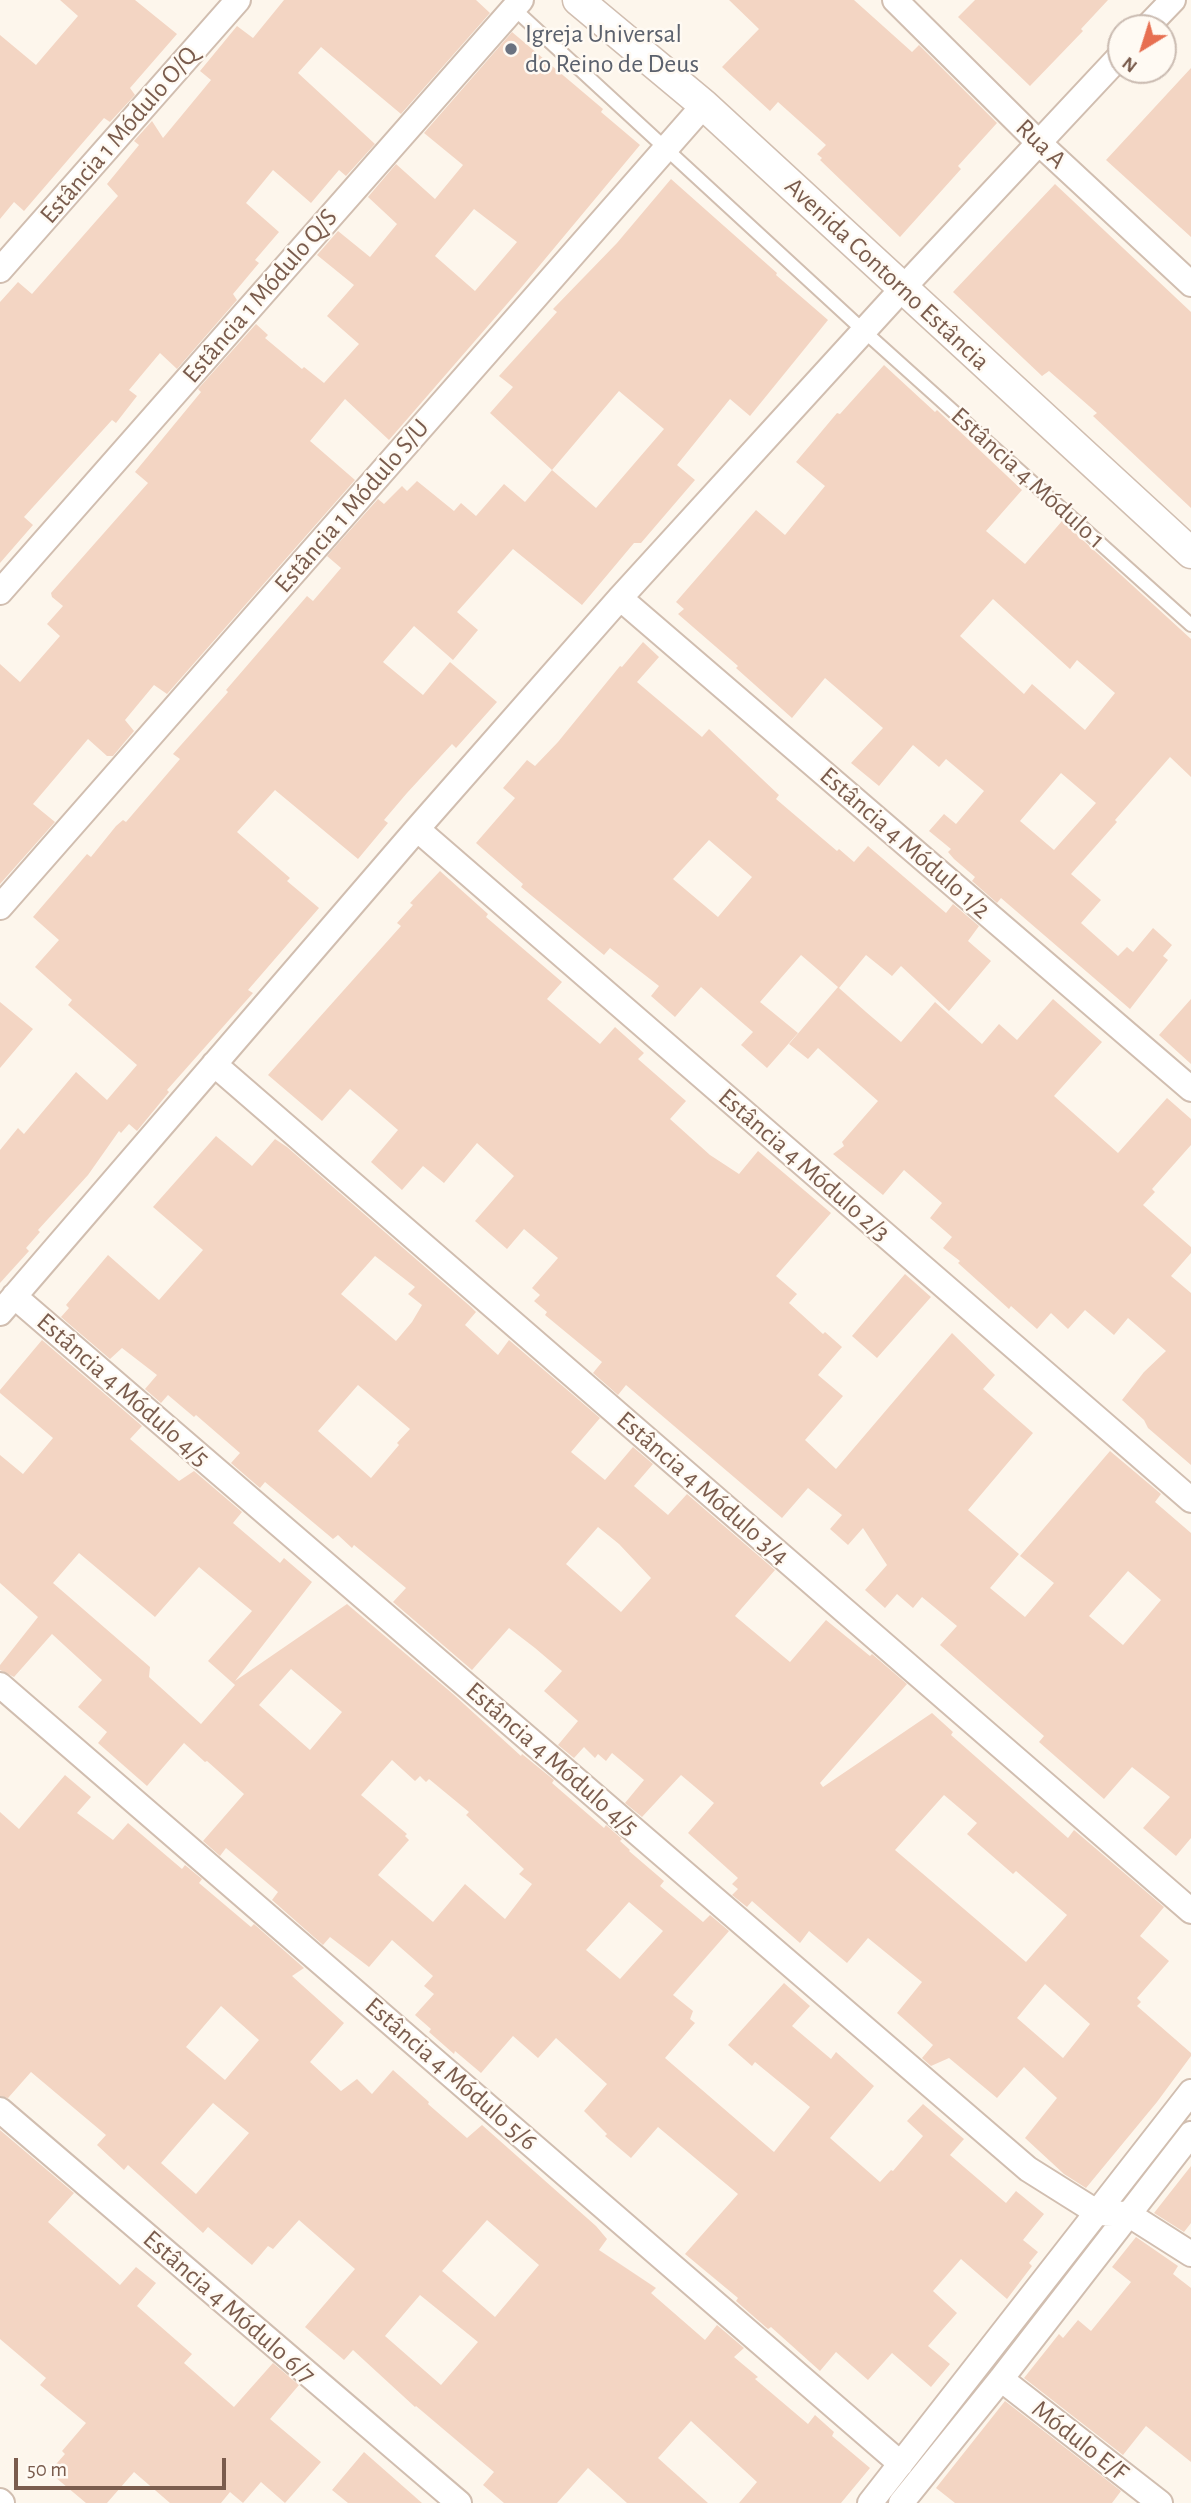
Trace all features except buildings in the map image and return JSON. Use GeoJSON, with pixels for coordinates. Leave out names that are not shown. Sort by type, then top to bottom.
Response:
{"type":"FeatureCollection","features":[{"type":"Feature","properties":{"kind":"street","name":"Estância 1 Módulo O/Q"},"geometry":{"type":"LineString","coordinates":[[0,270],[238,0]]}},
{"type":"Feature","properties":{"kind":"street","name":"Avenida Contorno Estância"},"geometry":{"type":"LineString","coordinates":[[578,0],[704,105],[1191,553]]}},
{"type":"Feature","properties":{"kind":"street","name":"Rua A"},"geometry":{"type":"LineString","coordinates":[[895,0],[1038,142],[1191,284]]}},
{"type":"Feature","properties":{"kind":"street"},"geometry":{"type":"LineString","coordinates":[[1160,14],[1173,0]]}},
{"type":"Feature","properties":{"kind":"street","name":"Estância 1 Módulo Q/S"},"geometry":{"type":"LineString","coordinates":[[0,592],[513,3]]}},
{"type":"Feature","properties":{"kind":"street"},"geometry":{"type":"LineString","coordinates":[[7,1305],[620,598],[1107,70]]}},
{"type":"Feature","properties":{"kind":"street","name":"Estância 1 Módulo S/U"},"geometry":{"type":"LineString","coordinates":[[0,907],[704,105]]}},
{"type":"Feature","properties":{"kind":"street","name":"Estância 4 Módulo 1/2"},"geometry":{"type":"LineString","coordinates":[[620,598],[1191,1089]]}},
{"type":"Feature","properties":{"kind":"street","name":"Estância 4 Módulo 2/3"},"geometry":{"type":"LineString","coordinates":[[417,829],[1191,1500]]}},
{"type":"Feature","properties":{"kind":"street","name":"Estância 4 Módulo 3/4"},"geometry":{"type":"LineString","coordinates":[[214,1064],[1191,1911]]}},
{"type":"Feature","properties":{"kind":"street","name":"Estância 4 Módulo 4/5"},"geometry":{"type":"LineString","coordinates":[[7,1305],[1028,2169],[1098,2213]]}},
{"type":"Feature","properties":{"kind":"street","name":"Estância 4 Módulo 5/6"},"geometry":{"type":"LineString","coordinates":[[0,1685],[901,2464]]}},
{"type":"Feature","properties":{"kind":"street"},"geometry":{"type":"LineString","coordinates":[[870,2503],[1191,2092]]}},
{"type":"Feature","properties":{"kind":"street","name":"Estância 4 Módulo 6/7"},"geometry":{"type":"LineString","coordinates":[[0,2110],[459,2503]]}},
{"type":"Feature","properties":{"kind":"street"},"geometry":{"type":"LineString","coordinates":[[901,2503],[1191,2134]]}},
{"type":"Feature","properties":{"kind":"street"},"geometry":{"type":"LineString","coordinates":[[1098,2213],[1128,2214],[1191,2254]]}},
{"type":"Feature","properties":{"kind":"street","name":"Módulo E/F"},"geometry":{"type":"LineString","coordinates":[[1001,2379],[1160,2503]]}},
{"type":"Feature","properties":{"kind":"lane","name":"Estância 4 Módulo 1"},"geometry":{"type":"LineString","coordinates":[[513,3],[865,332],[1191,625]]}},
{"type":"Feature","properties":{"kind":"place","name":"Igreja Universal do Reino de Deus"},"geometry":{"type":"Point","coordinates":[511,49]}}]}
